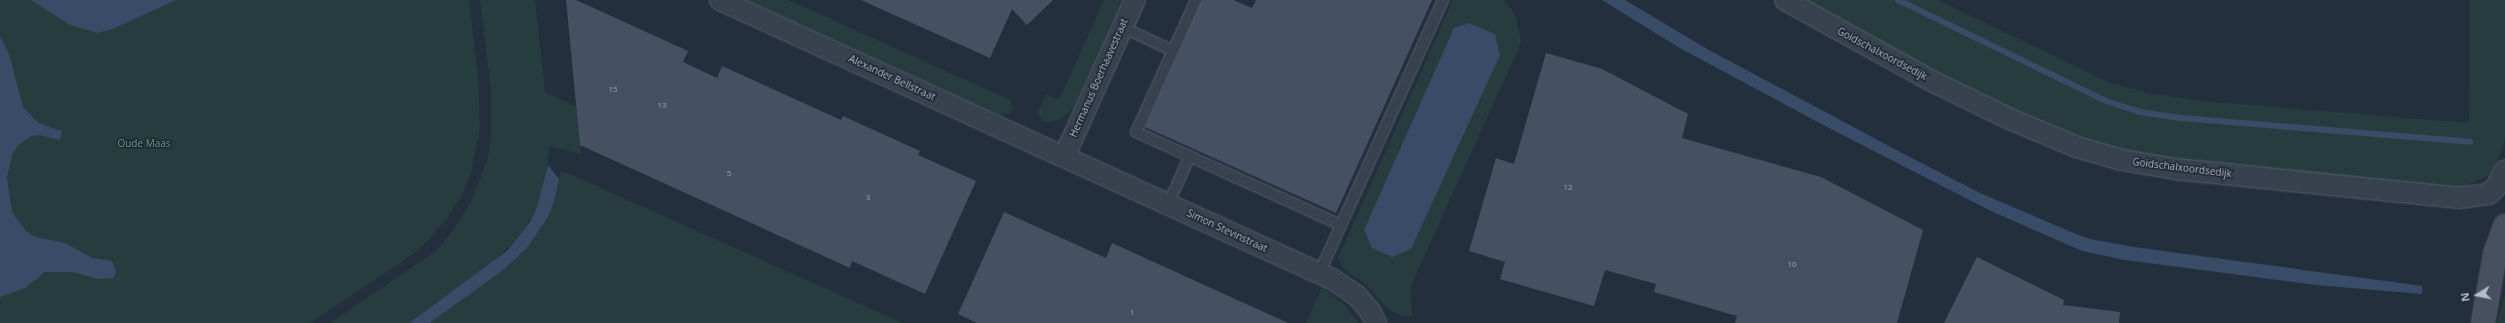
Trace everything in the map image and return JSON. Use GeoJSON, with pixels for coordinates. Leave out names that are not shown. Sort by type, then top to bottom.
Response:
{"type":"FeatureCollection","features":[{"type":"Feature","properties":{"kind":"street","name":"Alexander Bellstraat"},"geometry":{"type":"LineString","coordinates":[[720,0],[1064,157]]}},
{"type":"Feature","properties":{"kind":"street","name":"Hermanus Boerhaavestraat"},"geometry":{"type":"LineString","coordinates":[[1064,157],[1135,0]]}},
{"type":"Feature","properties":{"kind":"street","name":"Goidschalxoordsedijk"},"geometry":{"type":"LineString","coordinates":[[1785,0],[1932,80],[2003,115],[2077,147],[2122,160],[2175,169],[2459,198],[2477,198],[2489,194],[2496,187],[2505,170]]}},
{"type":"Feature","properties":{"kind":"street","name":"Simon Stevinstraat"},"geometry":{"type":"LineString","coordinates":[[1064,157],[1344,286],[1357,296],[1370,311],[1376,323]]}},
{"type":"Feature","properties":{"kind":"street"},"geometry":{"type":"LineString","coordinates":[[2485,317],[2495,254],[2505,226]]}},
{"type":"Feature","properties":{"kind":"street"},"geometry":{"type":"LineString","coordinates":[[2485,317],[2505,277]]}},
{"type":"Feature","properties":{"kind":"lane"},"geometry":{"type":"LineString","coordinates":[[1196,0],[1136,132],[1341,225]]}},
{"type":"Feature","properties":{"kind":"lane"},"geometry":{"type":"LineString","coordinates":[[1320,274],[1443,0]]}},
{"type":"Feature","properties":{"kind":"lane"},"geometry":{"type":"LineString","coordinates":[[1122,27],[1173,51]]}},
{"type":"Feature","properties":{"kind":"lane"},"geometry":{"type":"LineString","coordinates":[[1168,204],[1190,156]]}},
{"type":"Feature","properties":{"kind":"green space","name":"Oude Maas"},"geometry":{"type":"Polygon","coordinates":[[[0,0],[469,0],[478,77],[480,128],[471,173],[462,195],[448,217],[423,246],[310,323],[0,323],[0,0]]]}},
{"type":"Feature","properties":{"kind":"green space"},"geometry":{"type":"Polygon","coordinates":[[[480,0],[535,0],[545,92],[576,106],[581,154],[550,146],[543,189],[538,207],[520,235],[496,260],[409,323],[330,323],[436,251],[453,231],[473,197],[488,158],[491,137],[491,89],[480,0]]]}},
{"type":"Feature","properties":{"kind":"green space"},"geometry":{"type":"Polygon","coordinates":[[[747,0],[789,0],[1010,100],[1014,108],[1010,113],[1000,115],[747,0]]]}},
{"type":"Feature","properties":{"kind":"green space"},"geometry":{"type":"Polygon","coordinates":[[[1104,0],[1122,0],[1075,104],[1068,114],[1058,120],[1049,122],[1042,121],[1037,113],[1046,94],[1059,100],[1104,0]]]}},
{"type":"Feature","properties":{"kind":"green space"},"geometry":{"type":"Polygon","coordinates":[[[1453,0],[1504,0],[1516,16],[1521,43],[1411,287],[1412,315],[1407,316],[1395,313],[1385,306],[1366,284],[1343,269],[1338,258],[1453,0]],[[1469,23],[1372,248],[1392,257],[1500,55],[1495,34],[1469,23]]]}},
{"type":"Feature","properties":{"kind":"green space"},"geometry":{"type":"Polygon","coordinates":[[[1801,0],[1938,0],[2110,83],[2152,94],[2202,101],[2469,123],[2470,0],[2505,0],[2505,138],[2502,151],[2489,175],[2463,187],[2441,187],[2180,161],[2135,154],[2075,137],[1990,100],[1801,0]]]}},
{"type":"Feature","properties":{"kind":"green space"},"geometry":{"type":"Polygon","coordinates":[[[561,171],[903,323],[430,323],[503,270],[527,248],[548,217],[561,171]]]}},
{"type":"Feature","properties":{"kind":"green space"},"geometry":{"type":"Polygon","coordinates":[[[1322,287],[1344,304],[1359,323],[1306,323],[1322,287]]]}},
{"type":"Feature","properties":{"kind":"green space"},"geometry":{"type":"Polygon","coordinates":[[[2505,295],[2505,323],[2497,323],[2504,298],[2505,295]]]}},
{"type":"Feature","properties":{"kind":"water"},"geometry":{"type":"Polygon","coordinates":[[[31,0],[176,0],[115,28],[98,33],[70,25],[31,0]]]}},
{"type":"Feature","properties":{"kind":"water"},"geometry":{"type":"Polygon","coordinates":[[[1602,0],[1625,0],[1707,49],[1902,153],[1980,193],[2076,234],[2090,239],[2134,247],[2422,286],[2422,294],[2316,285],[2125,260],[2082,251],[1991,211],[1827,127],[1678,47],[1602,0]]]}},
{"type":"Feature","properties":{"kind":"water"},"geometry":{"type":"Polygon","coordinates":[[[1469,23],[1495,34],[1500,55],[1411,249],[1392,257],[1372,248],[1364,230],[1454,28],[1469,23]]]}},
{"type":"Feature","properties":{"kind":"water"},"geometry":{"type":"Polygon","coordinates":[[[0,36],[9,54],[23,107],[38,123],[62,131],[60,140],[39,135],[31,136],[18,145],[12,155],[7,178],[12,212],[26,231],[35,237],[65,243],[92,258],[112,261],[116,273],[113,278],[98,279],[72,272],[45,272],[25,288],[0,297],[0,36]]]}},
{"type":"Feature","properties":{"kind":"water"},"geometry":{"type":"Polygon","coordinates":[[[548,165],[559,179],[555,198],[548,217],[527,248],[503,270],[430,323],[409,323],[507,251],[530,222],[537,207],[548,165]]]}},
{"type":"Feature","properties":{"kind":"building"},"geometry":{"type":"Polygon","coordinates":[[[566,0],[576,0],[688,51],[683,62],[717,78],[722,66],[841,120],[843,116],[920,151],[918,155],[976,181],[925,294],[852,261],[850,268],[580,145],[566,0]]]}},
{"type":"Feature","properties":{"kind":"building"},"geometry":{"type":"Polygon","coordinates":[[[861,0],[1053,0],[1027,25],[1012,9],[990,58],[861,0]]]}},
{"type":"Feature","properties":{"kind":"building"},"geometry":{"type":"Polygon","coordinates":[[[1202,0],[1233,0],[1252,8],[1256,0],[1432,0],[1336,213],[1145,127],[1202,0]]]}},
{"type":"Feature","properties":{"kind":"building"},"geometry":{"type":"Polygon","coordinates":[[[1546,53],[1602,69],[1688,114],[1682,138],[1821,177],[1923,230],[1897,323],[1735,323],[1737,316],[1654,292],[1656,284],[1605,270],[1594,306],[1500,279],[1505,262],[1469,251],[1496,158],[1514,164],[1546,53]]]}},
{"type":"Feature","properties":{"kind":"building"},"geometry":{"type":"Polygon","coordinates":[[[1004,212],[1106,258],[1112,243],[1288,323],[977,323],[958,314],[1004,212]]]}},
{"type":"Feature","properties":{"kind":"building"},"geometry":{"type":"Polygon","coordinates":[[[1977,257],[2064,300],[2063,305],[2120,312],[2119,323],[1944,323],[1977,257]]]}},
{"type":"Feature","properties":{"kind":"waterway"},"geometry":{"type":"LineString","coordinates":[[1898,0],[2106,101],[2140,112],[2181,118],[2470,142]]}}]}
